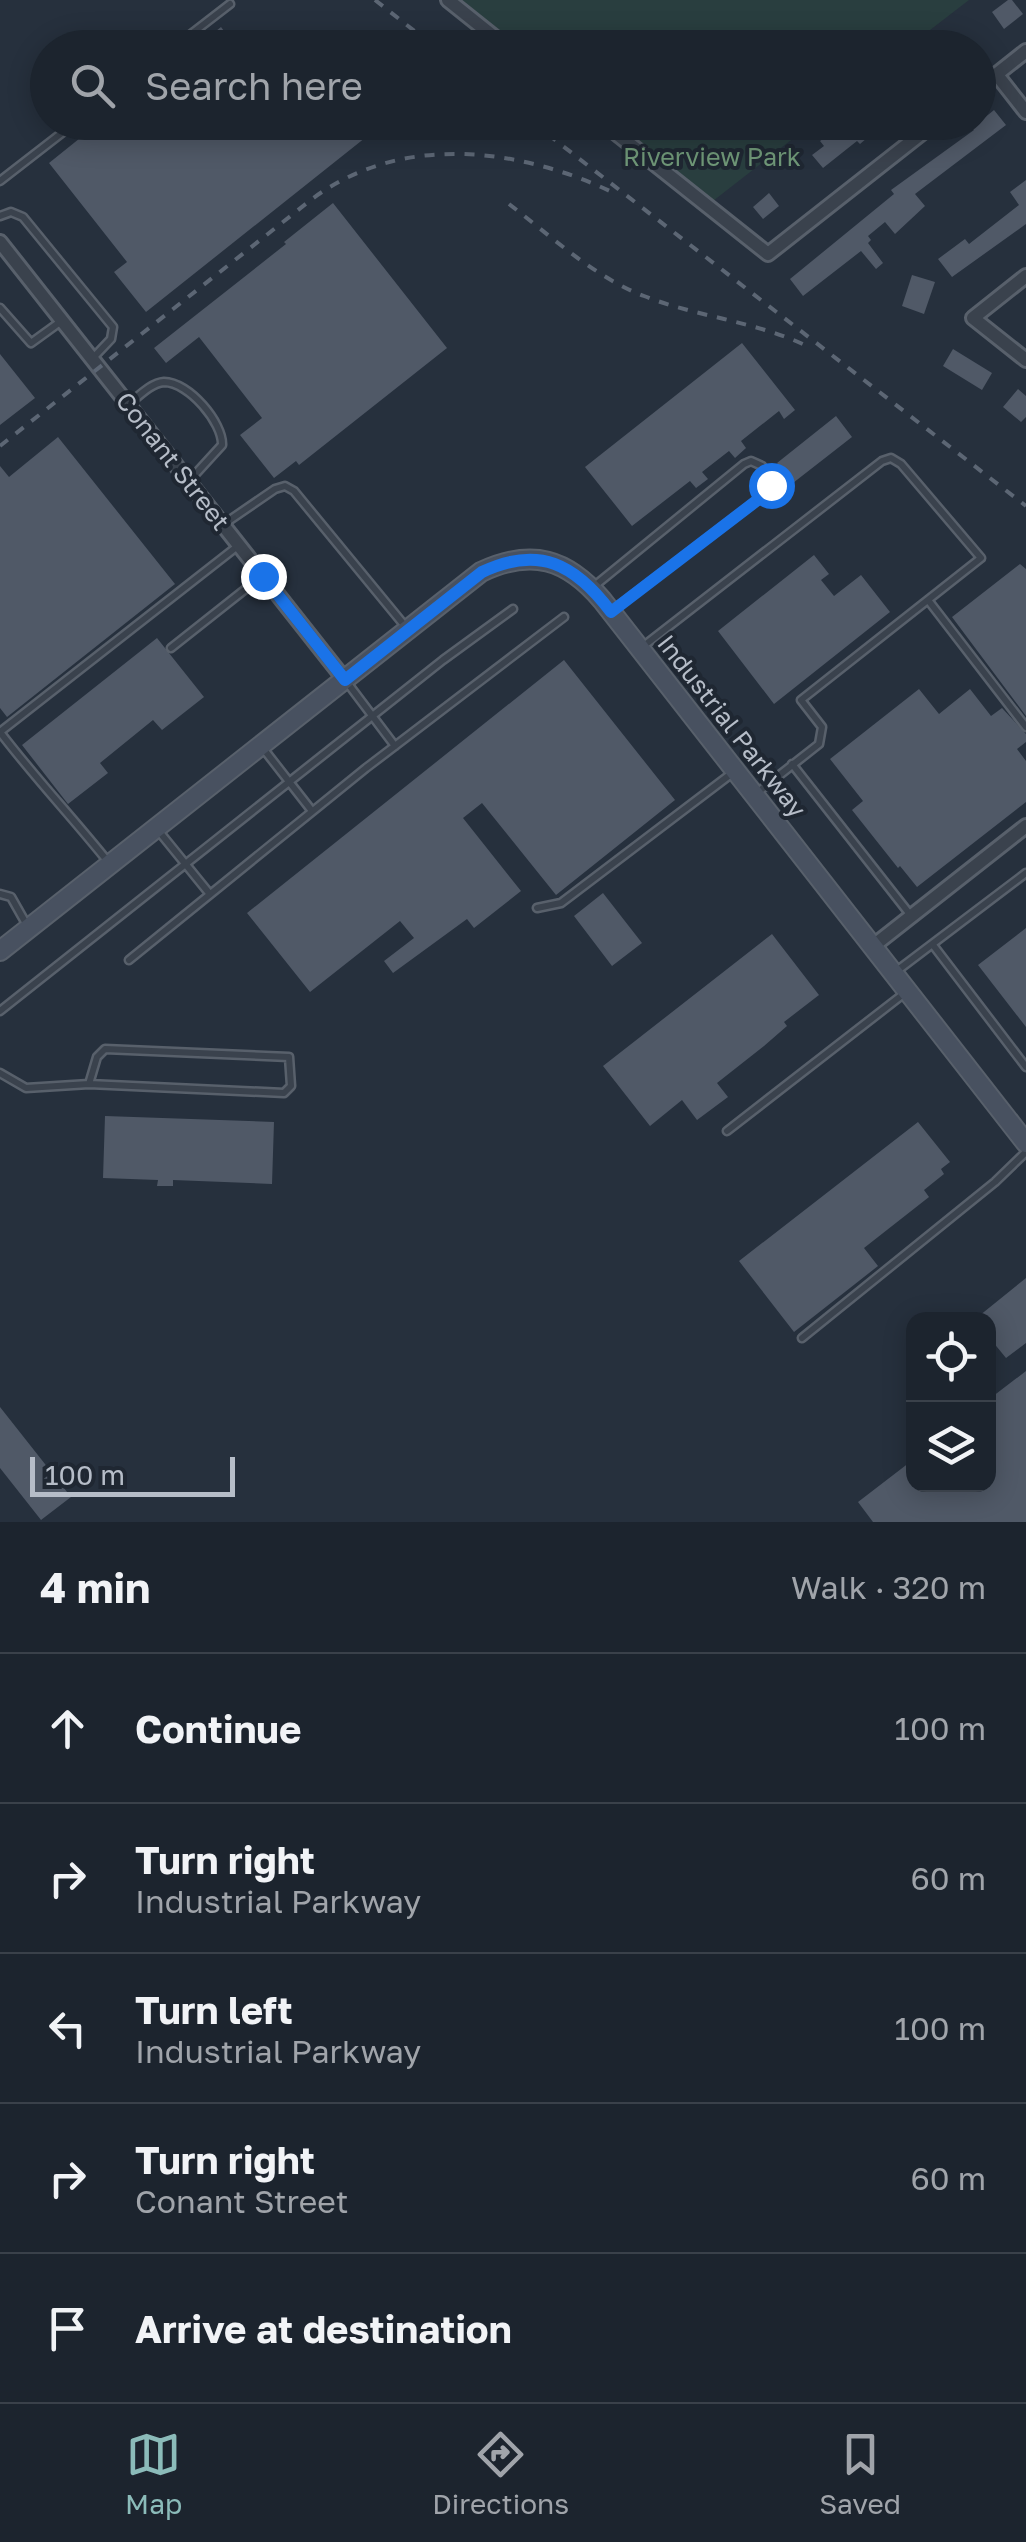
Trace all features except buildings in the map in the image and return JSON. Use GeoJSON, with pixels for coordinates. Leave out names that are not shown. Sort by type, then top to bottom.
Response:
{"type":"FeatureCollection","features":[{"type":"Feature","properties":{"kind":"street"},"geometry":{"type":"LineString","coordinates":[[448,0],[486,30]]}},
{"type":"Feature","properties":{"kind":"street"},"geometry":{"type":"LineString","coordinates":[[1026,51],[996,75],[1026,112]]}},
{"type":"Feature","properties":{"kind":"street"},"geometry":{"type":"LineString","coordinates":[[625,140],[768,254],[913,140]]}},
{"type":"Feature","properties":{"kind":"street","name":"Conant Street"},"geometry":{"type":"LineString","coordinates":[[0,243],[345,680]]}},
{"type":"Feature","properties":{"kind":"street"},"geometry":{"type":"LineString","coordinates":[[1026,276],[973,318],[1026,360]]}},
{"type":"Feature","properties":{"kind":"street","name":"Industrial Parkway"},"geometry":{"type":"LineString","coordinates":[[0,951],[482,572],[507,561],[534,559],[554,563],[578,575],[592,588],[1026,1143]]}},
{"type":"Feature","properties":{"kind":"street"},"geometry":{"type":"LineString","coordinates":[[872,948],[1026,826]]}},
{"type":"Feature","properties":{"kind":"lane"},"geometry":{"type":"LineString","coordinates":[[197,30],[230,4]]}},
{"type":"Feature","properties":{"kind":"lane"},"geometry":{"type":"LineString","coordinates":[[0,181],[53,140]]}},
{"type":"Feature","properties":{"kind":"lane"},"geometry":{"type":"LineString","coordinates":[[0,216],[11,212],[23,216],[113,326],[111,339],[92,358]]}},
{"type":"Feature","properties":{"kind":"lane"},"geometry":{"type":"LineString","coordinates":[[0,308],[30,343],[62,320]]}},
{"type":"Feature","properties":{"kind":"lane"},"geometry":{"type":"LineString","coordinates":[[128,404],[154,384],[168,382],[190,393],[217,426],[222,446],[188,481]]}},
{"type":"Feature","properties":{"kind":"lane"},"geometry":{"type":"LineString","coordinates":[[640,649],[882,461],[892,458],[980,558],[800,700],[822,726],[818,744],[754,795]]}},
{"type":"Feature","properties":{"kind":"lane"},"geometry":{"type":"LineString","coordinates":[[592,588],[744,464],[751,461],[762,466],[771,480],[768,492],[611,612]]}},
{"type":"Feature","properties":{"kind":"lane"},"geometry":{"type":"LineString","coordinates":[[223,525],[275,489],[285,486],[294,491],[408,630]]}},
{"type":"Feature","properties":{"kind":"lane"},"geometry":{"type":"LineString","coordinates":[[110,864],[0,732],[239,546]]}},
{"type":"Feature","properties":{"kind":"lane"},"geometry":{"type":"LineString","coordinates":[[171,648],[263,576]]}},
{"type":"Feature","properties":{"kind":"lane"},"geometry":{"type":"LineString","coordinates":[[928,600],[1026,727]]}},
{"type":"Feature","properties":{"kind":"lane"},"geometry":{"type":"LineString","coordinates":[[0,1011],[513,609]]}},
{"type":"Feature","properties":{"kind":"lane"},"geometry":{"type":"LineString","coordinates":[[128,960],[312,811],[564,618]]}},
{"type":"Feature","properties":{"kind":"lane"},"geometry":{"type":"LineString","coordinates":[[345,680],[395,746]]}},
{"type":"Feature","properties":{"kind":"lane"},"geometry":{"type":"LineString","coordinates":[[261,746],[312,811]]}},
{"type":"Feature","properties":{"kind":"lane"},"geometry":{"type":"LineString","coordinates":[[792,764],[913,917]]}},
{"type":"Feature","properties":{"kind":"lane"},"geometry":{"type":"LineString","coordinates":[[537,908],[561,903],[735,771]]}},
{"type":"Feature","properties":{"kind":"lane"},"geometry":{"type":"LineString","coordinates":[[157,828],[209,894]]}},
{"type":"Feature","properties":{"kind":"lane"},"geometry":{"type":"LineString","coordinates":[[893,974],[1026,873]]}},
{"type":"Feature","properties":{"kind":"lane"},"geometry":{"type":"LineString","coordinates":[[0,894],[11,898],[29,928]]}},
{"type":"Feature","properties":{"kind":"lane"},"geometry":{"type":"LineString","coordinates":[[933,945],[1026,1066]]}},
{"type":"Feature","properties":{"kind":"lane"},"geometry":{"type":"LineString","coordinates":[[727,1130],[907,992]]}},
{"type":"Feature","properties":{"kind":"lane"},"geometry":{"type":"LineString","coordinates":[[0,1074],[26,1088],[88,1084],[284,1093],[291,1086],[290,1057],[105,1049],[97,1057],[88,1084]]}},
{"type":"Feature","properties":{"kind":"lane"},"geometry":{"type":"LineString","coordinates":[[802,1338],[1026,1152]]}},
{"type":"Feature","properties":{"kind":"green space"},"geometry":{"type":"Polygon","coordinates":[[[462,0],[969,0],[930,30],[499,30],[462,0]]]}},
{"type":"Feature","properties":{"kind":"green space","name":"Riverview Park"},"geometry":{"type":"Polygon","coordinates":[[[636,140],[791,140],[713,201],[636,140]]]}},
{"type":"Feature","properties":{"kind":"railway"},"geometry":{"type":"LineString","coordinates":[[375,0],[413,30]]}},
{"type":"Feature","properties":{"kind":"railway"},"geometry":{"type":"LineString","coordinates":[[555,140],[1026,506]]}},
{"type":"Feature","properties":{"kind":"railway"},"geometry":{"type":"LineString","coordinates":[[0,446],[312,199],[347,178],[383,164],[421,156],[460,154],[539,165],[614,193]]}},
{"type":"Feature","properties":{"kind":"railway"},"geometry":{"type":"LineString","coordinates":[[509,204],[574,255],[626,288],[807,346]]}},
{"type":"Feature","properties":{"kind":"route"},"geometry":{"type":"LineString","coordinates":[[263,576],[345,680],[482,572],[507,561],[534,559],[567,568],[592,588],[611,612],[768,492],[771,485]]}}]}
